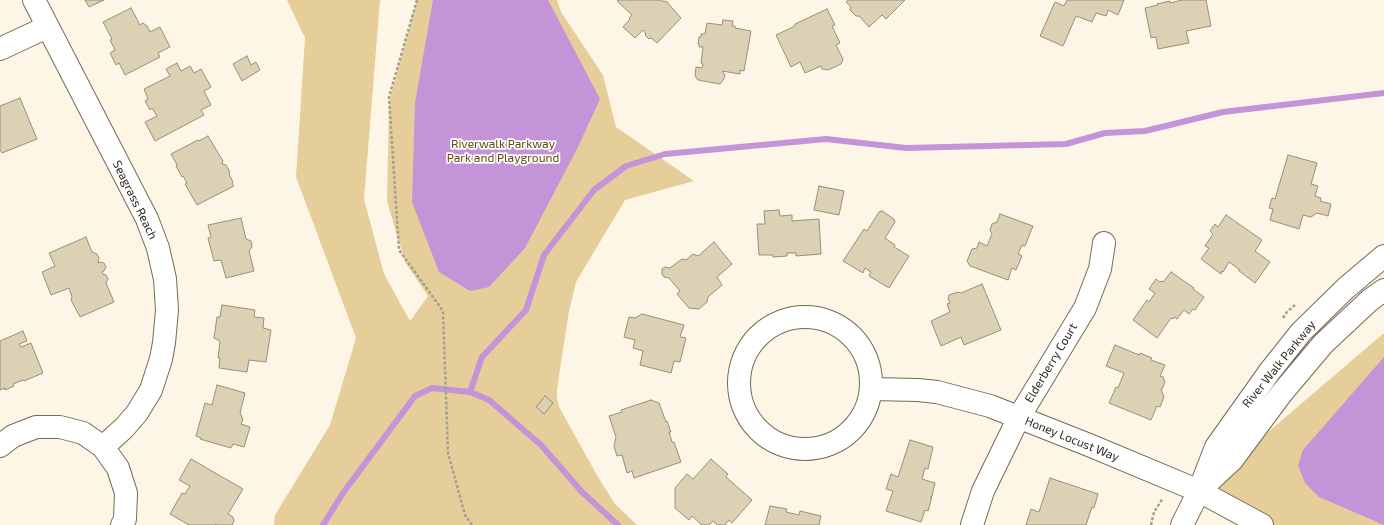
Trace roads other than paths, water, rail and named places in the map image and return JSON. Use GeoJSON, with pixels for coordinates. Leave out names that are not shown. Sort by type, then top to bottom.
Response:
{"type":"FeatureCollection","features":[{"type":"Feature","properties":{"kind":"street","name":"Seagrass Reach"},"geometry":{"type":"LineString","coordinates":[[34,0],[147,219],[158,248],[165,279],[167,310],[164,343],[161,359],[151,390],[137,413],[124,428],[103,447]]}},
{"type":"Feature","properties":{"kind":"street"},"geometry":{"type":"LineString","coordinates":[[0,49],[47,27]]}},
{"type":"Feature","properties":{"kind":"street","name":"Elderberry Court"},"geometry":{"type":"LineString","coordinates":[[972,525],[983,491],[1019,417],[1085,308],[1100,269],[1104,243]]}},
{"type":"Feature","properties":{"kind":"street","name":"River Walk Parkway"},"geometry":{"type":"LineString","coordinates":[[1182,525],[1199,491],[1216,446],[1270,371],[1301,332],[1346,288],[1384,256]]}},
{"type":"Feature","properties":{"kind":"street","name":"River Walk Parkway"},"geometry":{"type":"LineString","coordinates":[[1199,491],[1232,460],[1281,394],[1323,344],[1370,300],[1384,290]]}},
{"type":"Feature","properties":{"kind":"street"},"geometry":{"type":"LineString","coordinates":[[804,316],[831,322],[854,337],[868,361],[872,389],[864,415],[846,436],[821,448],[793,449],[768,438],[748,418],[739,392],[741,364],[755,340],[777,323],[804,316]]}},
{"type":"Feature","properties":{"kind":"street","name":"Honey Locust Way"},"geometry":{"type":"LineString","coordinates":[[872,389],[937,392],[990,406],[1199,491],[1262,525]]}},
{"type":"Feature","properties":{"kind":"street"},"geometry":{"type":"LineString","coordinates":[[0,446],[13,436],[36,427],[60,427],[83,433],[103,447],[118,468],[126,493],[124,519],[122,525]]}},
{"type":"Feature","properties":{"kind":"waterway"},"geometry":{"type":"LineString","coordinates":[[470,392],[482,357],[526,310],[544,255],[594,190],[626,166],[665,154],[826,139],[906,148],[1066,144],[1105,133],[1145,131],[1223,112],[1384,93]]}},
{"type":"Feature","properties":{"kind":"waterway"},"geometry":{"type":"LineString","coordinates":[[323,525],[343,493],[415,396],[432,388],[470,392],[489,400],[541,445],[582,492],[618,525]]}},
{"type":"Feature","properties":{"kind":"park label","name":"Riverwalk Parkway Park and Playground"},"geometry":{"type":"Point","coordinates":[503,151]}}]}
